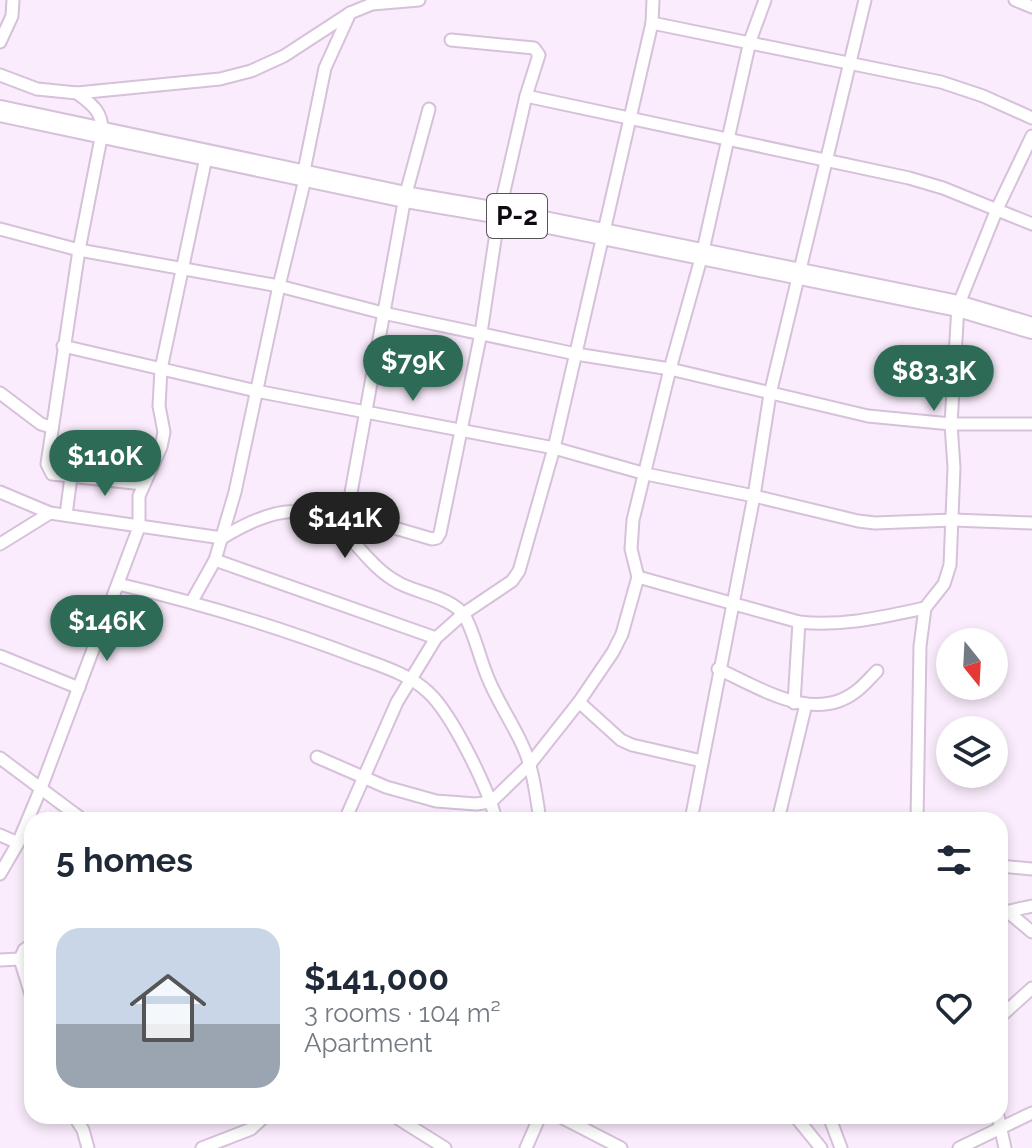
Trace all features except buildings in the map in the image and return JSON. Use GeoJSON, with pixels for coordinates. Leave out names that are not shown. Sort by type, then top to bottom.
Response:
{"type":"FeatureCollection","features":[{"type":"Feature","properties":{"kind":"highway","name":"P-2"},"geometry":{"type":"LineString","coordinates":[[0,111],[405,197],[499,213],[958,306],[1032,328]]}},
{"type":"Feature","properties":{"kind":"street"},"geometry":{"type":"LineString","coordinates":[[0,42],[12,16],[13,0]]}},
{"type":"Feature","properties":{"kind":"street"},"geometry":{"type":"LineString","coordinates":[[0,75],[37,89],[77,93],[220,79],[251,71],[284,56],[350,13],[372,4],[419,0]]}},
{"type":"Feature","properties":{"kind":"street"},"geometry":{"type":"LineString","coordinates":[[348,812],[397,702],[436,638],[463,614],[512,581],[519,571],[554,448],[605,235],[652,23],[653,0]]}},
{"type":"Feature","properties":{"kind":"street"},"geometry":{"type":"LineString","coordinates":[[317,757],[386,787],[436,801],[491,802],[530,764],[602,670],[622,634],[638,577],[630,538],[670,369],[702,255],[750,41],[765,0]]}},
{"type":"Feature","properties":{"kind":"street"},"geometry":{"type":"LineString","coordinates":[[692,812],[754,496],[770,394],[865,0]]}},
{"type":"Feature","properties":{"kind":"street"},"geometry":{"type":"LineString","coordinates":[[1015,0],[1032,7]]}},
{"type":"Feature","properties":{"kind":"street"},"geometry":{"type":"LineString","coordinates":[[192,601],[215,560],[235,492],[306,175],[305,166],[325,68],[350,13]]}},
{"type":"Feature","properties":{"kind":"street"},"geometry":{"type":"LineString","coordinates":[[652,23],[750,41],[958,87],[1032,118]]}},
{"type":"Feature","properties":{"kind":"street"},"geometry":{"type":"LineString","coordinates":[[347,514],[437,538],[462,430],[481,333],[499,213],[526,96],[539,55],[538,50],[451,40]]}},
{"type":"Feature","properties":{"kind":"street"},"geometry":{"type":"LineString","coordinates":[[77,93],[99,112],[102,133],[63,346],[47,464],[52,474],[143,484]]}},
{"type":"Feature","properties":{"kind":"street"},"geometry":{"type":"LineString","coordinates":[[526,96],[909,178],[943,188],[1032,224]]}},
{"type":"Feature","properties":{"kind":"street"},"geometry":{"type":"LineString","coordinates":[[343,531],[405,197],[429,109]]}},
{"type":"Feature","properties":{"kind":"street"},"geometry":{"type":"LineString","coordinates":[[917,812],[920,646],[925,608],[948,574],[953,520],[951,424],[958,306],[997,209],[1032,136]]}},
{"type":"Feature","properties":{"kind":"street"},"geometry":{"type":"LineString","coordinates":[[31,812],[139,527],[138,511],[143,484],[161,447],[164,432],[159,406],[161,369],[207,153]]}},
{"type":"Feature","properties":{"kind":"street"},"geometry":{"type":"LineString","coordinates":[[0,229],[79,250],[279,286],[383,313],[576,354],[670,369],[868,416],[951,424],[1032,424]]}},
{"type":"Feature","properties":{"kind":"street"},"geometry":{"type":"LineString","coordinates":[[63,346],[256,391],[554,448],[646,474],[867,522],[953,520],[1032,523]]}},
{"type":"Feature","properties":{"kind":"street"},"geometry":{"type":"LineString","coordinates":[[0,393],[41,424],[51,427]]}},
{"type":"Feature","properties":{"kind":"street"},"geometry":{"type":"LineString","coordinates":[[66,515],[71,477]]}},
{"type":"Feature","properties":{"kind":"street"},"geometry":{"type":"LineString","coordinates":[[0,492],[50,513],[222,538],[246,523],[271,513],[289,511],[310,514],[331,522],[377,569],[399,583],[450,604],[463,614],[498,702],[530,764],[539,812]]}},
{"type":"Feature","properties":{"kind":"street"},"geometry":{"type":"LineString","coordinates":[[0,544],[50,513]]}},
{"type":"Feature","properties":{"kind":"street"},"geometry":{"type":"LineString","coordinates":[[215,560],[436,638]]}},
{"type":"Feature","properties":{"kind":"street"},"geometry":{"type":"LineString","coordinates":[[638,577],[799,622],[817,624],[871,620],[925,608]]}},
{"type":"Feature","properties":{"kind":"street"},"geometry":{"type":"LineString","coordinates":[[118,584],[192,601],[315,641],[411,680],[426,690],[443,711],[494,812]]}},
{"type":"Feature","properties":{"kind":"street"},"geometry":{"type":"LineString","coordinates":[[780,812],[800,704],[799,622]]}},
{"type":"Feature","properties":{"kind":"street"},"geometry":{"type":"LineString","coordinates":[[0,656],[79,688]]}},
{"type":"Feature","properties":{"kind":"street"},"geometry":{"type":"LineString","coordinates":[[718,669],[800,704],[822,705],[838,702],[859,689],[877,671]]}},
{"type":"Feature","properties":{"kind":"street"},"geometry":{"type":"LineString","coordinates":[[579,702],[621,740],[702,761]]}},
{"type":"Feature","properties":{"kind":"street"},"geometry":{"type":"LineString","coordinates":[[0,758],[72,812]]}},
{"type":"Feature","properties":{"kind":"street"},"geometry":{"type":"LineString","coordinates":[[0,874],[24,829]]}},
{"type":"Feature","properties":{"kind":"street"},"geometry":{"type":"LineString","coordinates":[[0,835],[18,843]]}},
{"type":"Feature","properties":{"kind":"street"},"geometry":{"type":"LineString","coordinates":[[1008,867],[1032,869]]}},
{"type":"Feature","properties":{"kind":"street"},"geometry":{"type":"LineString","coordinates":[[1008,911],[1032,906]]}},
{"type":"Feature","properties":{"kind":"street"},"geometry":{"type":"LineString","coordinates":[[1008,915],[1032,932]]}},
{"type":"Feature","properties":{"kind":"street"},"geometry":{"type":"LineString","coordinates":[[24,950],[20,959],[24,972]]}},
{"type":"Feature","properties":{"kind":"street"},"geometry":{"type":"LineString","coordinates":[[0,960],[20,959]]}},
{"type":"Feature","properties":{"kind":"street"},"geometry":{"type":"LineString","coordinates":[[1008,1010],[1032,988]]}},
{"type":"Feature","properties":{"kind":"street"},"geometry":{"type":"LineString","coordinates":[[1008,1120],[1032,1113]]}},
{"type":"Feature","properties":{"kind":"street"},"geometry":{"type":"LineString","coordinates":[[79,1124],[88,1148]]}},
{"type":"Feature","properties":{"kind":"street"},"geometry":{"type":"LineString","coordinates":[[202,1148],[251,1129],[256,1124]]}},
{"type":"Feature","properties":{"kind":"street"},"geometry":{"type":"LineString","coordinates":[[407,1124],[445,1148]]}},
{"type":"Feature","properties":{"kind":"street"},"geometry":{"type":"LineString","coordinates":[[526,1148],[536,1124]]}},
{"type":"Feature","properties":{"kind":"street"},"geometry":{"type":"LineString","coordinates":[[574,1124],[621,1148]]}},
{"type":"Feature","properties":{"kind":"street"},"geometry":{"type":"LineString","coordinates":[[802,1124],[821,1148]]}},
{"type":"Feature","properties":{"kind":"street"},"geometry":{"type":"LineString","coordinates":[[832,1124],[841,1148]]}},
{"type":"Feature","properties":{"kind":"street"},"geometry":{"type":"LineString","coordinates":[[959,1148],[997,1124]]}},
{"type":"Feature","properties":{"kind":"street"},"geometry":{"type":"LineString","coordinates":[[1000,1124],[1005,1148]]}}]}
